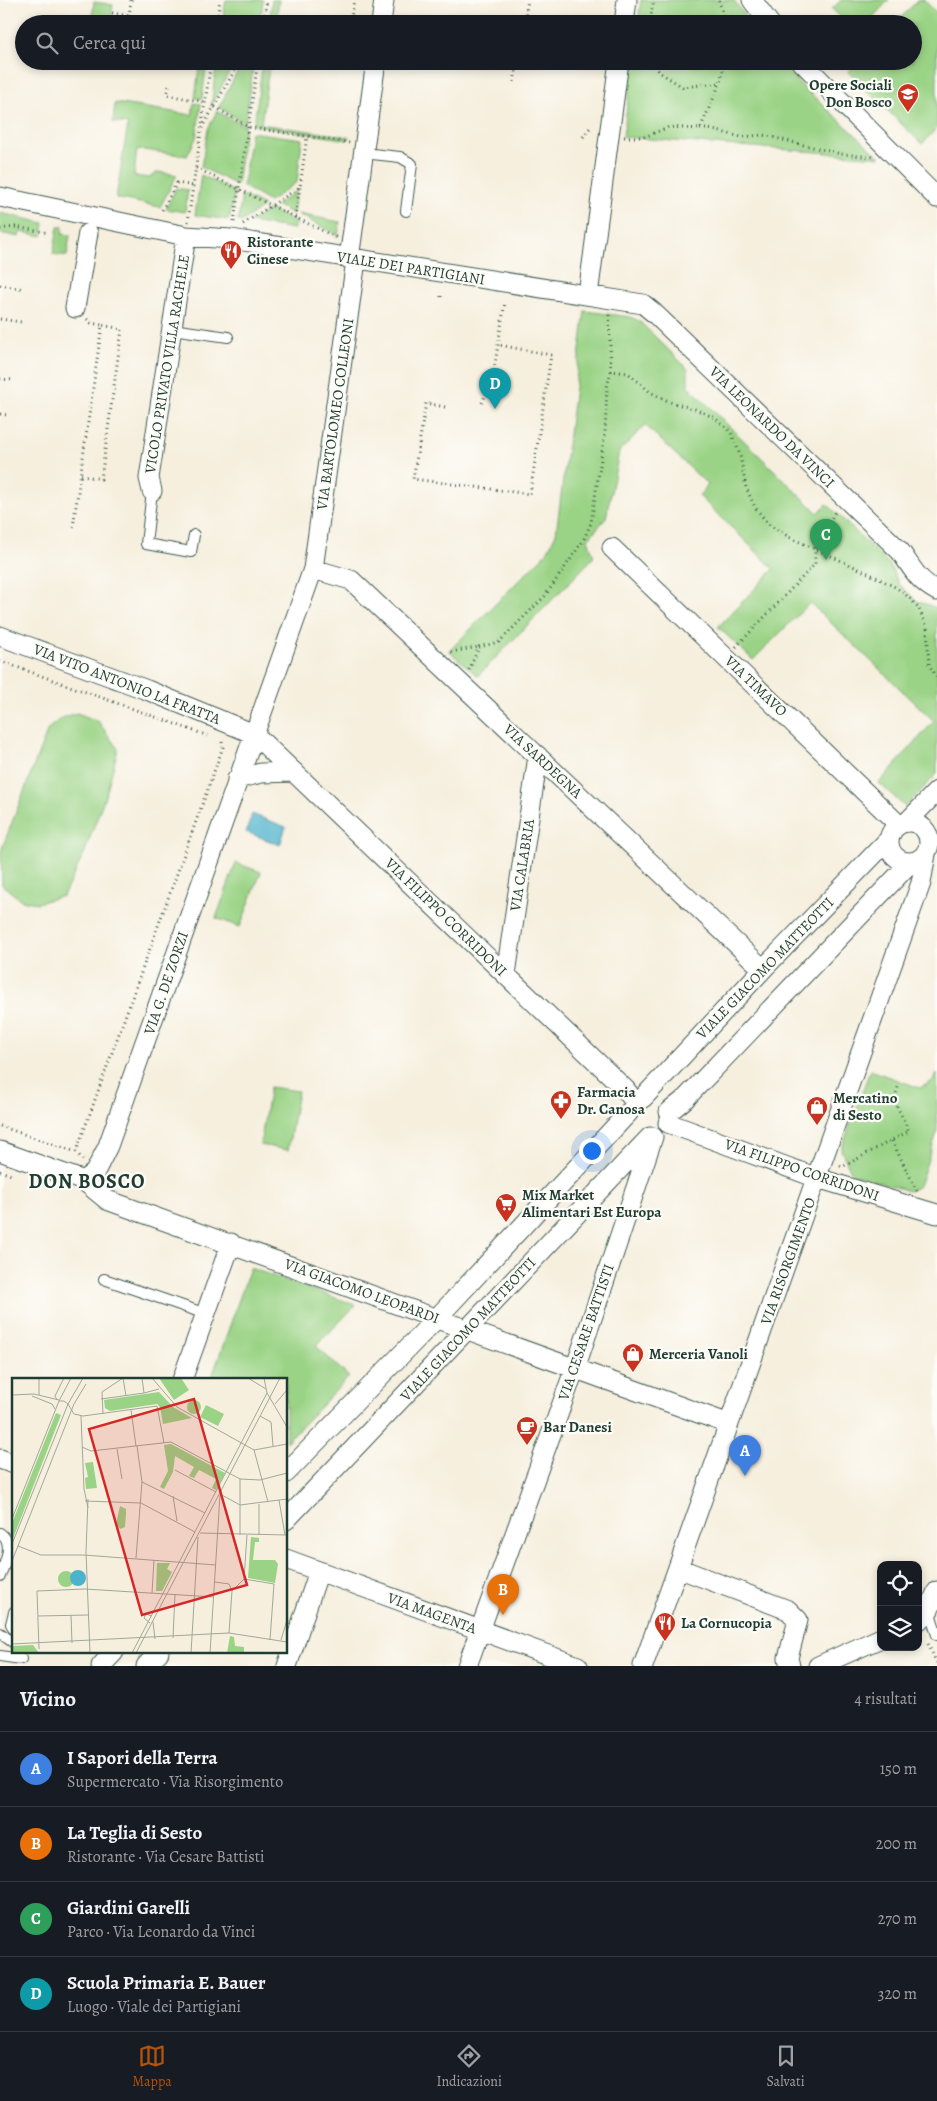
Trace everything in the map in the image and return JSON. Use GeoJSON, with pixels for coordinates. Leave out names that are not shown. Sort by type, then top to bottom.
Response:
{"type":"FeatureCollection","features":[{"type":"Feature","properties":{"kind":"street"},"geometry":{"type":"LineString","coordinates":[[382,15],[384,0]]}},
{"type":"Feature","properties":{"kind":"street"},"geometry":{"type":"LineString","coordinates":[[625,15],[627,0]]}},
{"type":"Feature","properties":{"kind":"street"},"geometry":{"type":"LineString","coordinates":[[752,0],[763,15]]}},
{"type":"Feature","properties":{"kind":"street","name":"VIA BARTOLOMEO COLLEONI"},"geometry":{"type":"LineString","coordinates":[[314,569],[352,259],[358,148],[374,70]]}},
{"type":"Feature","properties":{"kind":"street"},"geometry":{"type":"LineString","coordinates":[[588,295],[615,136],[619,70]]}},
{"type":"Feature","properties":{"kind":"street"},"geometry":{"type":"LineString","coordinates":[[810,70],[937,198]]}},
{"type":"Feature","properties":{"kind":"street","name":"VIALE DEI PARTIGIANI"},"geometry":{"type":"LineString","coordinates":[[0,197],[186,236],[231,239],[588,295]]}},
{"type":"Feature","properties":{"kind":"street"},"geometry":{"type":"LineString","coordinates":[[75,308],[88,233]]}},
{"type":"Feature","properties":{"kind":"street","name":"VICOLO PRIVATO VILLA RACHELE"},"geometry":{"type":"LineString","coordinates":[[152,491],[149,478],[186,236]]}},
{"type":"Feature","properties":{"kind":"street","name":"VIA LEONARDO DA VINCI"},"geometry":{"type":"LineString","coordinates":[[588,295],[643,304],[654,313],[900,551],[914,574],[924,584],[937,591]]}},
{"type":"Feature","properties":{"kind":"street","name":"VIA TIMAVO"},"geometry":{"type":"LineString","coordinates":[[612,548],[899,828]]}},
{"type":"Feature","properties":{"kind":"street","name":"VIA G. DE ZORZI"},"geometry":{"type":"LineString","coordinates":[[84,1181],[94,1172],[108,1146],[237,779],[314,569]]}},
{"type":"Feature","properties":{"kind":"street","name":"VIA SARDEGNA"},"geometry":{"type":"LineString","coordinates":[[314,569],[351,580],[762,969]]}},
{"type":"Feature","properties":{"kind":"street","name":"VIA VITO ANTONIO LA FRATTA"},"geometry":{"type":"LineString","coordinates":[[0,636],[146,690],[254,734]]}},
{"type":"Feature","properties":{"kind":"street","name":"VIA FILIPPO CORRIDONI"},"geometry":{"type":"LineString","coordinates":[[254,734],[625,1089],[636,1104]]}},
{"type":"Feature","properties":{"kind":"street","name":"VIA CALABRIA"},"geometry":{"type":"LineString","coordinates":[[506,974],[538,756]]}},
{"type":"Feature","properties":{"kind":"street"},"geometry":{"type":"LineString","coordinates":[[237,779],[261,772],[294,772]]}},
{"type":"Feature","properties":{"kind":"street","name":"VIALE GIACOMO MATTEOTTI"},"geometry":{"type":"LineString","coordinates":[[288,1471],[437,1318],[762,969],[899,828],[937,792]]}},
{"type":"Feature","properties":{"kind":"street"},"geometry":{"type":"LineString","coordinates":[[668,1118],[663,1103],[654,1098],[636,1104],[629,1121],[633,1130],[640,1136],[651,1137],[663,1132],[668,1118],[685,1099],[928,850],[928,834],[922,826],[899,828],[889,846],[898,859],[928,850]]}},
{"type":"Feature","properties":{"kind":"street","name":"VIA RISORGIMENTO"},"geometry":{"type":"LineString","coordinates":[[643,1666],[921,883],[928,850]]}},
{"type":"Feature","properties":{"kind":"street","name":"VIA FILIPPO CORRIDONI"},"geometry":{"type":"LineString","coordinates":[[668,1118],[817,1178],[937,1214]]}},
{"type":"Feature","properties":{"kind":"street","name":"VIALE GIACOMO MATTEOTTI"},"geometry":{"type":"LineString","coordinates":[[288,1518],[651,1137]]}},
{"type":"Feature","properties":{"kind":"street","name":"VIA CESARE BATTISTI"},"geometry":{"type":"LineString","coordinates":[[467,1666],[574,1368],[651,1137]]}},
{"type":"Feature","properties":{"kind":"street","name":"VIA GIACOMO LEOPARDI"},"geometry":{"type":"LineString","coordinates":[[0,1151],[84,1181],[107,1200],[231,1243],[729,1424]]}},
{"type":"Feature","properties":{"kind":"street"},"geometry":{"type":"LineString","coordinates":[[610,1179],[633,1195]]}},
{"type":"Feature","properties":{"kind":"street"},"geometry":{"type":"LineString","coordinates":[[183,1378],[231,1243]]}},
{"type":"Feature","properties":{"kind":"street"},"geometry":{"type":"LineString","coordinates":[[0,1459],[12,1463]]}},
{"type":"Feature","properties":{"kind":"street","name":"VIA MAGENTA"},"geometry":{"type":"LineString","coordinates":[[288,1560],[578,1666]]}},
{"type":"Feature","properties":{"kind":"street"},"geometry":{"type":"LineString","coordinates":[[678,1568],[788,1610],[798,1620],[788,1658],[790,1666]]}},
{"type":"Feature","properties":{"kind":"street"},"geometry":{"type":"LineString","coordinates":[[287,1666],[319,1571]]}},
{"type":"Feature","properties":{"kind":"street"},"geometry":{"type":"LineString","coordinates":[[928,1616],[937,1591]]}},
{"type":"Feature","properties":{"kind":"street"},"geometry":{"type":"LineString","coordinates":[[818,1666],[877,1640]]}},
{"type":"Feature","properties":{"kind":"street"},"geometry":{"type":"LineString","coordinates":[[101,1666],[112,1654]]}},
{"type":"Feature","properties":{"kind":"street"},"geometry":{"type":"LineString","coordinates":[[146,1666],[158,1654]]}},
{"type":"Feature","properties":{"kind":"lane"},"geometry":{"type":"LineString","coordinates":[[358,148],[400,158],[412,164],[406,211]]}},
{"type":"Feature","properties":{"kind":"lane"},"geometry":{"type":"LineString","coordinates":[[172,329],[228,337]]}},
{"type":"Feature","properties":{"kind":"lane"},"geometry":{"type":"LineString","coordinates":[[152,491],[146,544],[191,552],[194,535]]}},
{"type":"Feature","properties":{"kind":"lane"},"geometry":{"type":"LineString","coordinates":[[104,1278],[206,1314]]}},
{"type":"Feature","properties":{"kind":"lane"},"geometry":{"type":"LineString","coordinates":[[0,1533],[5,1537],[9,1546],[0,1576]]}},
{"type":"Feature","properties":{"kind":"lane"},"geometry":{"type":"LineString","coordinates":[[928,1616],[937,1635]]}},
{"type":"Feature","properties":{"kind":"lane"},"geometry":{"type":"LineString","coordinates":[[0,1633],[12,1642]]}},
{"type":"Feature","properties":{"kind":"lane"},"geometry":{"type":"LineString","coordinates":[[0,1656],[21,1659]]}},
{"type":"Feature","properties":{"kind":"path"},"geometry":{"type":"LineString","coordinates":[[129,15],[132,0]]}},
{"type":"Feature","properties":{"kind":"path"},"geometry":{"type":"LineString","coordinates":[[218,15],[220,0]]}},
{"type":"Feature","properties":{"kind":"path"},"geometry":{"type":"LineString","coordinates":[[265,15],[267,0]]}},
{"type":"Feature","properties":{"kind":"path"},"geometry":{"type":"LineString","coordinates":[[352,15],[354,0]]}},
{"type":"Feature","properties":{"kind":"path"},"geometry":{"type":"LineString","coordinates":[[526,15],[528,0]]}},
{"type":"Feature","properties":{"kind":"path"},"geometry":{"type":"LineString","coordinates":[[651,15],[654,0]]}},
{"type":"Feature","properties":{"kind":"path"},"geometry":{"type":"LineString","coordinates":[[719,0],[723,15]]}},
{"type":"Feature","properties":{"kind":"path"},"geometry":{"type":"LineString","coordinates":[[112,13],[123,15]]}},
{"type":"Feature","properties":{"kind":"path"},"geometry":{"type":"LineString","coordinates":[[189,216],[210,70]]}},
{"type":"Feature","properties":{"kind":"path"},"geometry":{"type":"LineString","coordinates":[[201,131],[235,70]]}},
{"type":"Feature","properties":{"kind":"path"},"geometry":{"type":"LineString","coordinates":[[234,222],[257,70]]}},
{"type":"Feature","properties":{"kind":"path"},"geometry":{"type":"LineString","coordinates":[[514,82],[516,70]]}},
{"type":"Feature","properties":{"kind":"path"},"geometry":{"type":"LineString","coordinates":[[658,70],[683,87],[720,83]]}},
{"type":"Feature","properties":{"kind":"path"},"geometry":{"type":"LineString","coordinates":[[700,129],[720,83],[723,70]]}},
{"type":"Feature","properties":{"kind":"path"},"geometry":{"type":"LineString","coordinates":[[169,86],[167,96],[205,102]]}},
{"type":"Feature","properties":{"kind":"path"},"geometry":{"type":"LineString","coordinates":[[215,108],[248,127],[307,136],[358,148]]}},
{"type":"Feature","properties":{"kind":"path"},"geometry":{"type":"LineString","coordinates":[[584,136],[592,127],[594,120]]}},
{"type":"Feature","properties":{"kind":"path"},"geometry":{"type":"LineString","coordinates":[[615,136],[644,137],[669,127],[709,129],[741,137],[763,135],[841,154],[880,157]]}},
{"type":"Feature","properties":{"kind":"path"},"geometry":{"type":"LineString","coordinates":[[295,218],[307,136]]}},
{"type":"Feature","properties":{"kind":"path"},"geometry":{"type":"LineString","coordinates":[[196,168],[339,239]]}},
{"type":"Feature","properties":{"kind":"path"},"geometry":{"type":"LineString","coordinates":[[162,210],[177,183],[194,186]]}},
{"type":"Feature","properties":{"kind":"path"},"geometry":{"type":"LineString","coordinates":[[243,224],[300,187]]}},
{"type":"Feature","properties":{"kind":"path"},"geometry":{"type":"LineString","coordinates":[[0,229],[15,227],[49,233]]}},
{"type":"Feature","properties":{"kind":"path"},"geometry":{"type":"LineString","coordinates":[[0,286],[24,289]]}},
{"type":"Feature","properties":{"kind":"path"},"geometry":{"type":"LineString","coordinates":[[441,292],[441,297]]}},
{"type":"Feature","properties":{"kind":"path"},"geometry":{"type":"LineString","coordinates":[[482,402],[493,376],[505,302]]}},
{"type":"Feature","properties":{"kind":"path"},"geometry":{"type":"LineString","coordinates":[[75,308],[91,323],[122,329],[101,479],[81,475]]}},
{"type":"Feature","properties":{"kind":"path"},"geometry":{"type":"LineString","coordinates":[[448,653],[499,642],[546,596],[583,541],[591,523],[605,433],[607,387],[611,371],[608,312]]}},
{"type":"Feature","properties":{"kind":"path"},"geometry":{"type":"LineString","coordinates":[[0,319],[21,322]]}},
{"type":"Feature","properties":{"kind":"path"},"geometry":{"type":"LineString","coordinates":[[73,527],[102,325]]}},
{"type":"Feature","properties":{"kind":"path"},"geometry":{"type":"LineString","coordinates":[[445,407],[426,403],[413,479],[530,494],[551,355],[499,345]]}},
{"type":"Feature","properties":{"kind":"path"},"geometry":{"type":"LineString","coordinates":[[611,371],[628,373],[650,392],[670,402],[695,409],[715,418],[731,432],[740,454],[746,488],[754,508],[768,524],[789,538],[895,587],[918,607],[927,627],[930,664],[937,678]]}},
{"type":"Feature","properties":{"kind":"path"},"geometry":{"type":"LineString","coordinates":[[0,379],[13,380]]}},
{"type":"Feature","properties":{"kind":"path"},"geometry":{"type":"LineString","coordinates":[[0,414],[7,415]]}},
{"type":"Feature","properties":{"kind":"path"},"geometry":{"type":"LineString","coordinates":[[736,647],[815,564],[815,549],[822,532],[838,506]]}},
{"type":"Feature","properties":{"kind":"path"},"geometry":{"type":"LineString","coordinates":[[468,672],[479,647]]}},
{"type":"Feature","properties":{"kind":"path"},"geometry":{"type":"LineString","coordinates":[[0,660],[218,739],[222,742],[223,746],[76,1152],[0,1126]]}},
{"type":"Feature","properties":{"kind":"path"},"geometry":{"type":"LineString","coordinates":[[832,1165],[842,1167],[909,1130],[894,1100],[899,1084]]}},
{"type":"Feature","properties":{"kind":"path"},"geometry":{"type":"LineString","coordinates":[[892,1141],[920,1198]]}},
{"type":"Feature","properties":{"kind":"green space"},"geometry":{"type":"Polygon","coordinates":[[[226,0],[263,0],[260,15],[224,15],[226,0]]]}},
{"type":"Feature","properties":{"kind":"green space"},"geometry":{"type":"Polygon","coordinates":[[[272,0],[279,0],[277,15],[270,15],[272,0]]]}},
{"type":"Feature","properties":{"kind":"green space"},"geometry":{"type":"Polygon","coordinates":[[[641,0],[734,0],[744,15],[639,15],[641,0]]]}},
{"type":"Feature","properties":{"kind":"green space"},"geometry":{"type":"Polygon","coordinates":[[[841,0],[889,0],[875,15],[838,15],[832,9],[841,0]]]}},
{"type":"Feature","properties":{"kind":"green space"},"geometry":{"type":"Polygon","coordinates":[[[918,0],[924,0],[937,13],[937,128],[922,144],[848,72],[850,70],[922,70],[922,15],[904,15],[918,0]]]}},
{"type":"Feature","properties":{"kind":"green space"},"geometry":{"type":"Polygon","coordinates":[[[94,2],[113,5],[111,15],[93,15],[94,2]]]}},
{"type":"Feature","properties":{"kind":"green space"},"geometry":{"type":"Polygon","coordinates":[[[199,70],[206,70],[202,99],[195,98],[199,70]]]}},
{"type":"Feature","properties":{"kind":"green space"},"geometry":{"type":"Polygon","coordinates":[[[216,70],[230,70],[211,107],[216,70]]]}},
{"type":"Feature","properties":{"kind":"green space"},"geometry":{"type":"Polygon","coordinates":[[[238,70],[253,70],[245,125],[219,107],[238,70]]]}},
{"type":"Feature","properties":{"kind":"green space"},"geometry":{"type":"Polygon","coordinates":[[[262,70],[269,70],[261,124],[349,137],[348,140],[254,125],[262,70]]]}},
{"type":"Feature","properties":{"kind":"green space"},"geometry":{"type":"Polygon","coordinates":[[[632,70],[788,70],[800,84],[880,157],[623,137],[632,70]]]}},
{"type":"Feature","properties":{"kind":"green space"},"geometry":{"type":"Polygon","coordinates":[[[115,103],[192,115],[194,103],[201,104],[196,138],[187,156],[137,149],[134,176],[149,178],[158,172],[177,175],[160,207],[116,198],[128,124],[113,122],[115,103]]]}},
{"type":"Feature","properties":{"kind":"green space"},"geometry":{"type":"Polygon","coordinates":[[[217,111],[245,127],[237,185],[201,167],[208,129],[217,111]]]}},
{"type":"Feature","properties":{"kind":"green space"},"geometry":{"type":"Polygon","coordinates":[[[251,132],[302,139],[297,182],[269,202],[243,186],[251,132]]]}},
{"type":"Feature","properties":{"kind":"green space"},"geometry":{"type":"Polygon","coordinates":[[[201,175],[235,192],[229,220],[195,215],[201,175]]]}},
{"type":"Feature","properties":{"kind":"green space"},"geometry":{"type":"Polygon","coordinates":[[[176,188],[188,190],[185,212],[166,209],[176,188]]]}},
{"type":"Feature","properties":{"kind":"green space"},"geometry":{"type":"Polygon","coordinates":[[[296,191],[293,214],[276,205],[296,191]]]}},
{"type":"Feature","properties":{"kind":"green space"},"geometry":{"type":"Polygon","coordinates":[[[242,195],[264,206],[241,222],[238,221],[242,195]]]}},
{"type":"Feature","properties":{"kind":"green space"},"geometry":{"type":"Polygon","coordinates":[[[270,209],[297,223],[294,229],[250,222],[270,209]]]}},
{"type":"Feature","properties":{"kind":"green space"},"geometry":{"type":"Polygon","coordinates":[[[0,213],[44,223],[42,236],[20,232],[19,237],[0,233],[0,213]]]}},
{"type":"Feature","properties":{"kind":"green space"},"geometry":{"type":"Polygon","coordinates":[[[298,214],[340,222],[338,236],[298,214]]]}},
{"type":"Feature","properties":{"kind":"green space"},"geometry":{"type":"Polygon","coordinates":[[[58,227],[63,227],[62,234],[70,235],[67,256],[53,254],[58,227]]]}},
{"type":"Feature","properties":{"kind":"green space"},"geometry":{"type":"Polygon","coordinates":[[[585,311],[630,317],[639,321],[688,369],[688,386],[818,513],[827,504],[889,564],[899,584],[917,601],[937,608],[937,774],[905,807],[879,783],[934,721],[810,603],[753,660],[718,627],[774,569],[699,496],[708,485],[645,425],[619,452],[606,518],[588,539],[594,557],[478,676],[449,651],[547,552],[556,534],[585,311]]]}},
{"type":"Feature","properties":{"kind":"green space"},"geometry":{"type":"Polygon","coordinates":[[[77,713],[98,721],[118,749],[107,791],[84,854],[63,896],[37,903],[21,900],[2,885],[1,851],[48,729],[61,718],[77,713]]]}},
{"type":"Feature","properties":{"kind":"green space"},"geometry":{"type":"Polygon","coordinates":[[[236,863],[261,872],[240,927],[216,918],[236,863]]]}},
{"type":"Feature","properties":{"kind":"green space"},"geometry":{"type":"Polygon","coordinates":[[[870,1070],[920,1088],[933,1081],[937,1073],[937,1133],[919,1186],[909,1191],[852,1174],[841,1150],[870,1070]]]}},
{"type":"Feature","properties":{"kind":"green space"},"geometry":{"type":"Polygon","coordinates":[[[270,1087],[298,1091],[288,1150],[260,1145],[270,1087]]]}},
{"type":"Feature","properties":{"kind":"green space"},"geometry":{"type":"Polygon","coordinates":[[[250,1268],[356,1305],[316,1346],[349,1377],[288,1440],[288,1378],[212,1378],[250,1268]]]}},
{"type":"Feature","properties":{"kind":"water"},"geometry":{"type":"Polygon","coordinates":[[[252,814],[286,827],[280,845],[246,832],[252,814]]]}},
{"type":"Feature","properties":{"kind":"place","name":"Opere Sociali Don Bosco"},"geometry":{"type":"Point","coordinates":[908,113]}},
{"type":"Feature","properties":{"kind":"place","name":"Ristorante Cinese"},"geometry":{"type":"Point","coordinates":[231,270]}},
{"type":"Feature","properties":{"kind":"place","name":"Scuola Primaria E. Bauer"},"geometry":{"type":"Point","coordinates":[495,409]}},
{"type":"Feature","properties":{"kind":"place","name":"Giardini Garelli"},"geometry":{"type":"Point","coordinates":[826,560]}},
{"type":"Feature","properties":{"kind":"place","name":"Farmacia Dr. Canosa"},"geometry":{"type":"Point","coordinates":[561,1120]}},
{"type":"Feature","properties":{"kind":"place","name":"Mercatino di Sesto"},"geometry":{"type":"Point","coordinates":[817,1126]}},
{"type":"Feature","properties":{"kind":"place","name":"Mix Market Alimentari Est Europa"},"geometry":{"type":"Point","coordinates":[506,1223]}},
{"type":"Feature","properties":{"kind":"place","name":"Merceria Vanoli"},"geometry":{"type":"Point","coordinates":[633,1373]}},
{"type":"Feature","properties":{"kind":"place","name":"Bar Danesi"},"geometry":{"type":"Point","coordinates":[527,1446]}},
{"type":"Feature","properties":{"kind":"place","name":"I Sapori della Terra"},"geometry":{"type":"Point","coordinates":[745,1476]}},
{"type":"Feature","properties":{"kind":"place","name":"La Teglia di Sesto"},"geometry":{"type":"Point","coordinates":[503,1615]}},
{"type":"Feature","properties":{"kind":"place","name":"La Cornucopia"},"geometry":{"type":"Point","coordinates":[665,1642]}},
{"type":"Feature","properties":{"kind":"district","name":"DON BOSCO"},"geometry":{"type":"Point","coordinates":[87,1181]}}]}
